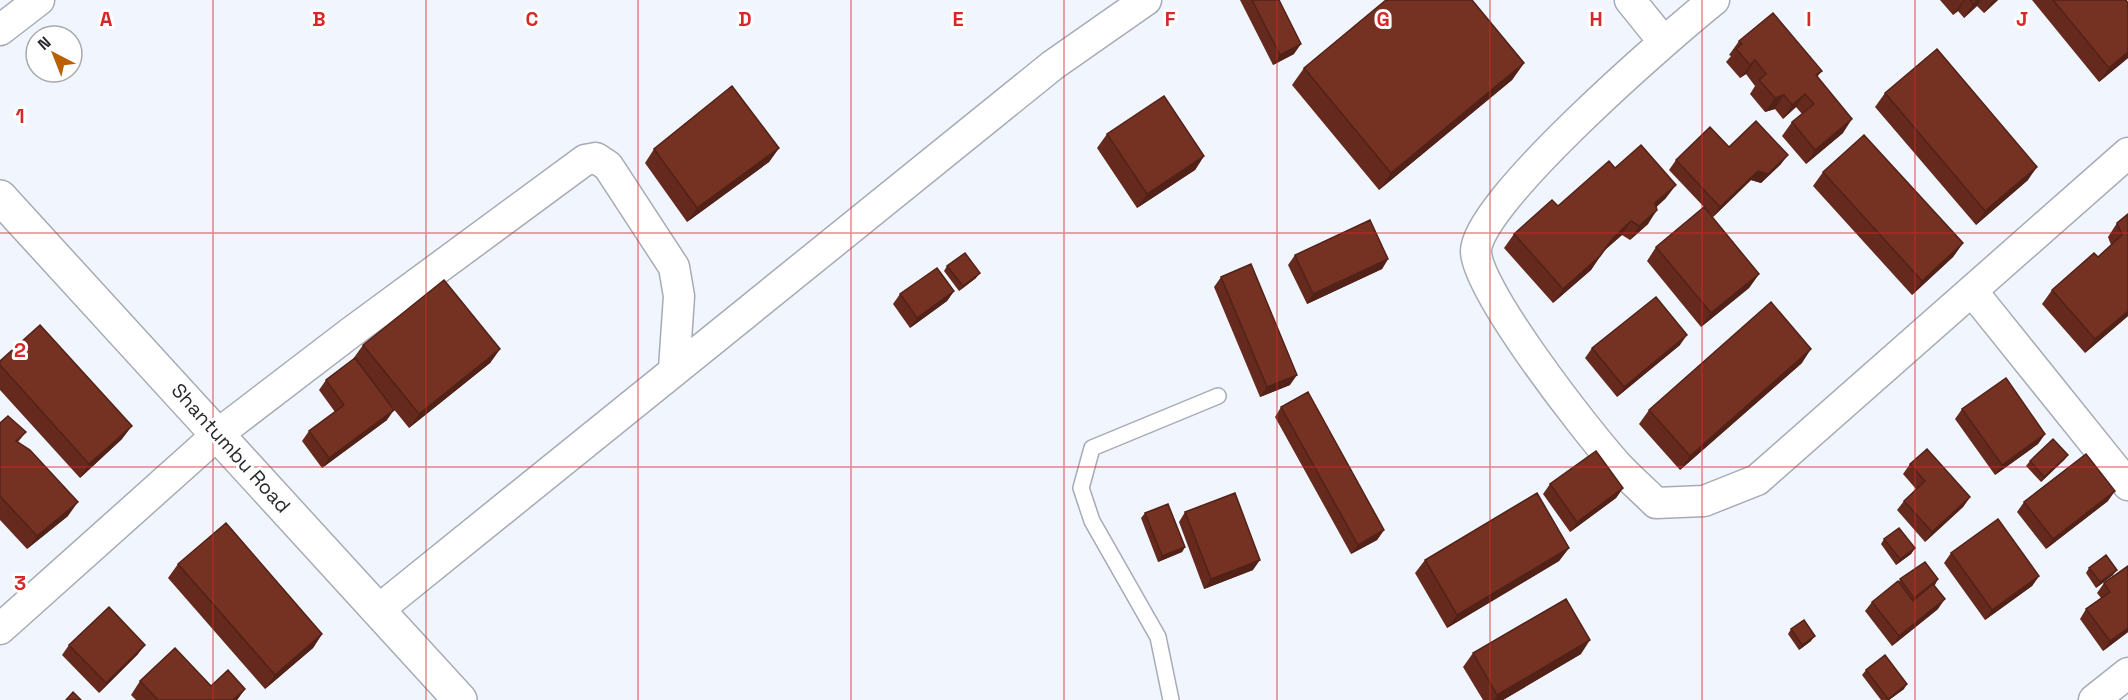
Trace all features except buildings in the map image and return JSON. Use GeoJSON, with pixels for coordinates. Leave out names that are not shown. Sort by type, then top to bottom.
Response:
{"type":"FeatureCollection","features":[{"type":"Feature","properties":{"kind":"street"},"geometry":{"type":"LineString","coordinates":[[0,30],[39,0]]}},
{"type":"Feature","properties":{"kind":"street"},"geometry":{"type":"LineString","coordinates":[[377,611],[1053,65],[1146,0]]}},
{"type":"Feature","properties":{"kind":"street"},"geometry":{"type":"LineString","coordinates":[[1630,0],[1663,41]]}},
{"type":"Feature","properties":{"kind":"street"},"geometry":{"type":"LineString","coordinates":[[1714,0],[1663,41],[1549,150],[1493,213],[1480,233],[1476,250],[1480,275],[1510,323],[1617,465],[1656,503],[1704,501],[1757,480],[2128,153]]}},
{"type":"Feature","properties":{"kind":"street"},"geometry":{"type":"LineString","coordinates":[[0,629],[218,434],[350,333],[585,160],[596,158],[608,165],[674,267],[679,296],[674,369]]}},
{"type":"Feature","properties":{"kind":"street","name":"Shantumbu Road"},"geometry":{"type":"LineString","coordinates":[[0,197],[460,700]]}},
{"type":"Feature","properties":{"kind":"street"},"geometry":{"type":"LineString","coordinates":[[1972,291],[2128,485]]}},
{"type":"Feature","properties":{"kind":"street"},"geometry":{"type":"LineString","coordinates":[[2094,700],[2128,673]]}},
{"type":"Feature","properties":{"kind":"lane"},"geometry":{"type":"LineString","coordinates":[[1171,700],[1158,637],[1092,521],[1081,488],[1092,448],[1218,396]]}}]}
